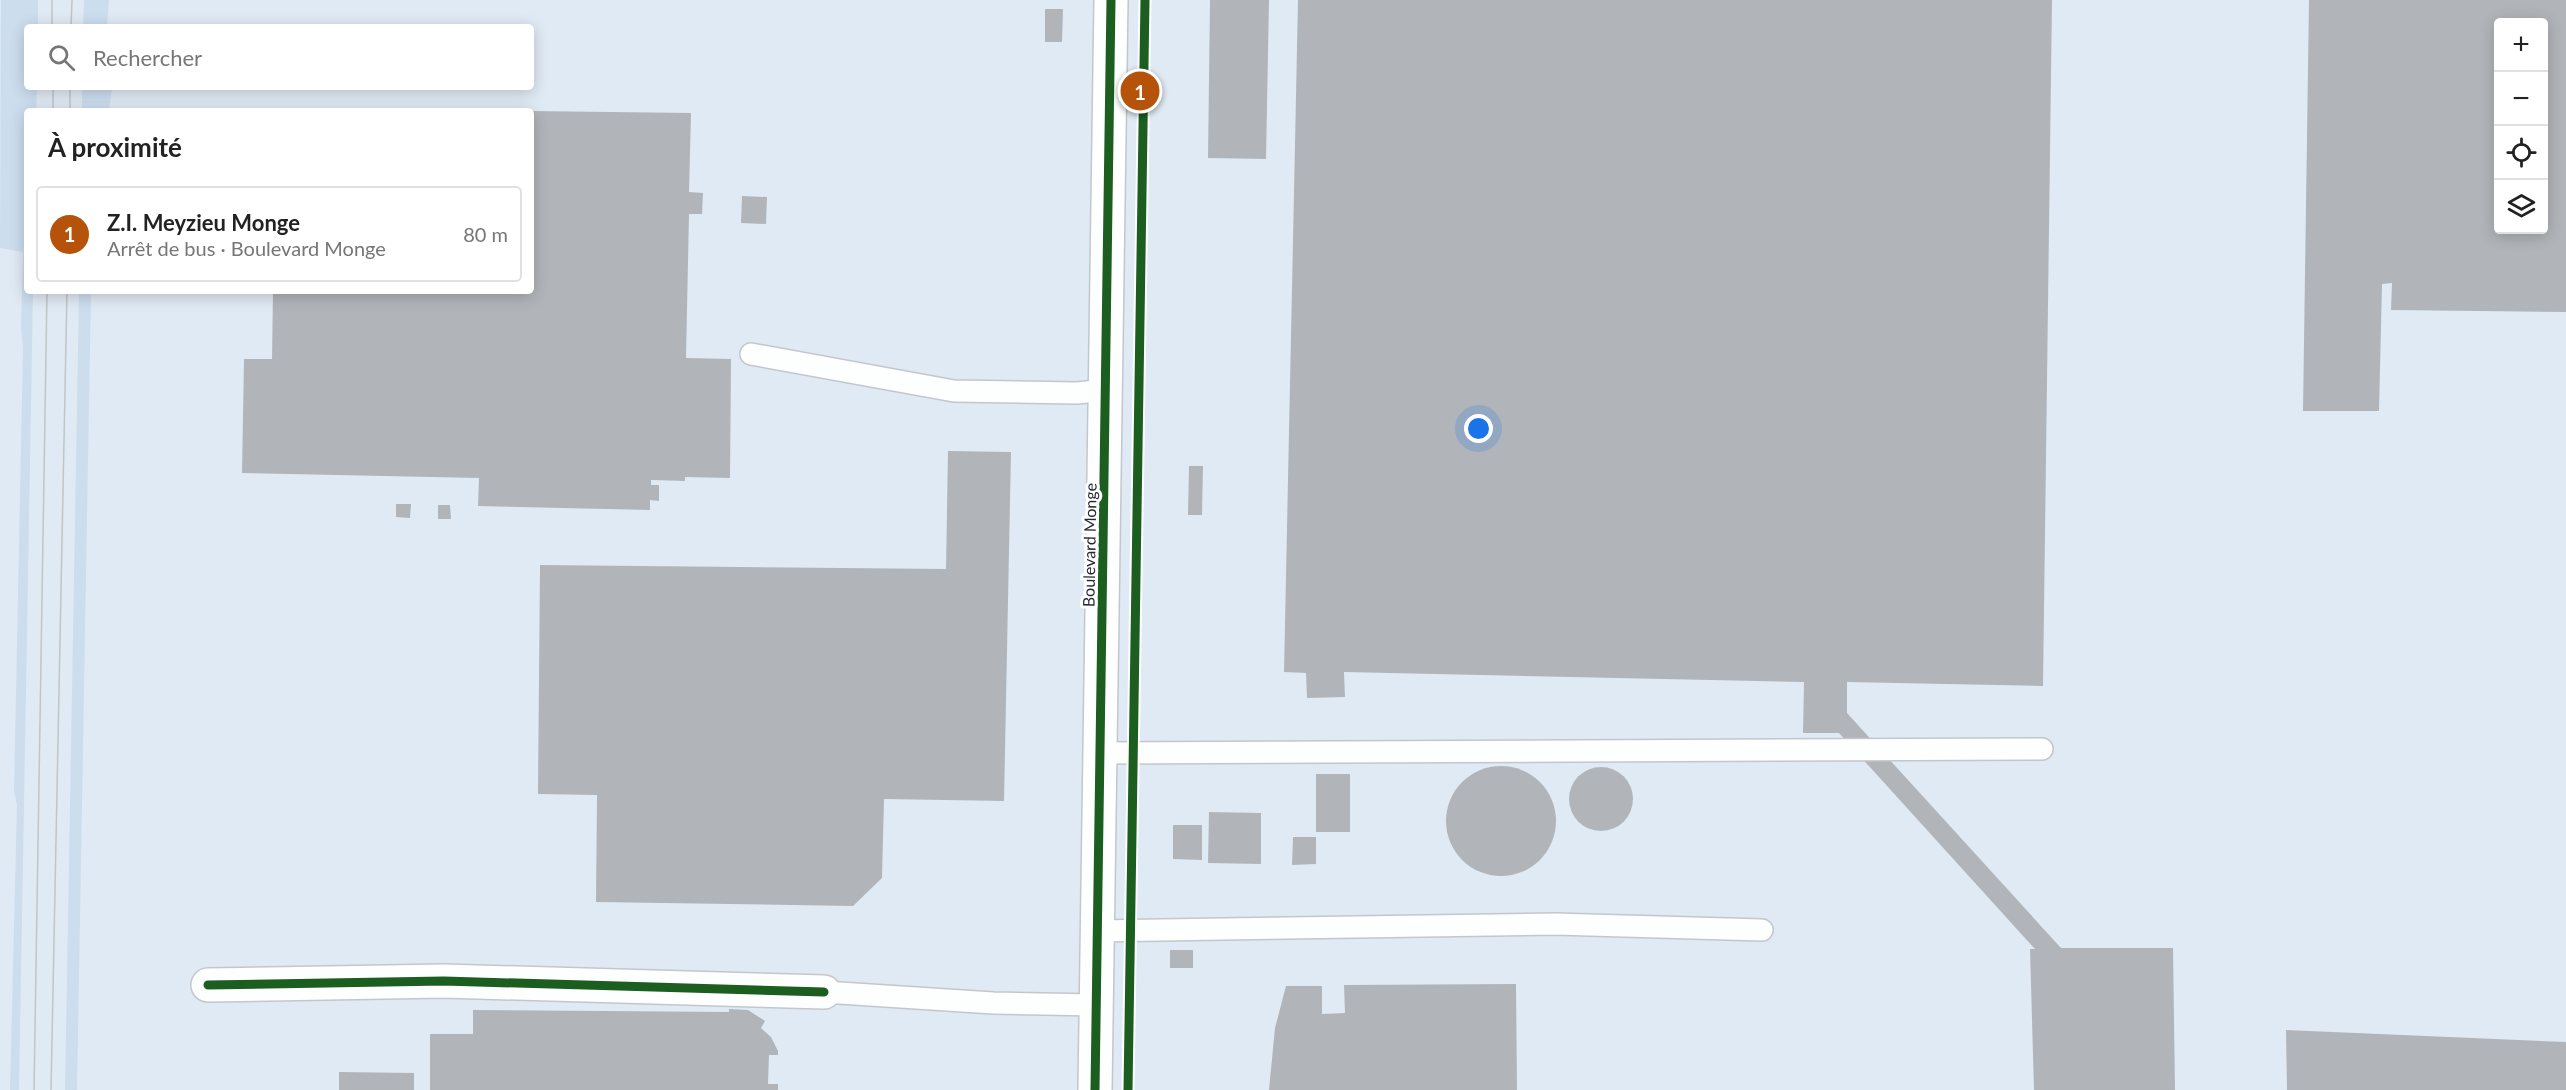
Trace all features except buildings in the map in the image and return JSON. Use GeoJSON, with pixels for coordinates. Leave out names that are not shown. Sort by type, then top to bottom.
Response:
{"type":"FeatureCollection","features":[{"type":"Feature","properties":{"kind":"street","name":"Boulevard Monge"},"geometry":{"type":"LineString","coordinates":[[1095,1090],[1111,0]]}},
{"type":"Feature","properties":{"kind":"street"},"geometry":{"type":"LineString","coordinates":[[208,985],[444,981],[824,992]]}},
{"type":"Feature","properties":{"kind":"lane"},"geometry":{"type":"LineString","coordinates":[[750,354],[954,391],[1077,393],[1107,390]]}},
{"type":"Feature","properties":{"kind":"lane"},"geometry":{"type":"LineString","coordinates":[[1101,753],[2042,748]]}},
{"type":"Feature","properties":{"kind":"lane"},"geometry":{"type":"LineString","coordinates":[[1097,931],[1555,924],[1762,930]]}},
{"type":"Feature","properties":{"kind":"lane"},"geometry":{"type":"LineString","coordinates":[[824,992],[993,1003],[1096,1005]]}},
{"type":"Feature","properties":{"kind":"shaded area"},"geometry":{"type":"Polygon","coordinates":[[[0,0],[2566,0],[2566,1090],[0,1090],[0,0]]]}},
{"type":"Feature","properties":{"kind":"shaded area"},"geometry":{"type":"Polygon","coordinates":[[[1,0],[38,0],[38,24],[24,24],[24,90],[37,90],[36,108],[24,108],[24,294],[33,294],[19,1090],[10,1090],[17,805],[14,791],[23,252],[0,248],[1,0]]]}},
{"type":"Feature","properties":{"kind":"shaded area"},"geometry":{"type":"Polygon","coordinates":[[[84,0],[109,0],[107,24],[83,24],[84,0]]]}},
{"type":"Feature","properties":{"kind":"shaded area"},"geometry":{"type":"Polygon","coordinates":[[[82,90],[112,90],[109,108],[82,108],[82,90]]]}},
{"type":"Feature","properties":{"kind":"shaded area"},"geometry":{"type":"Polygon","coordinates":[[[79,294],[91,294],[77,1090],[65,1090],[79,294]]]}},
{"type":"Feature","properties":{"kind":"tram line"},"geometry":{"type":"LineString","coordinates":[[52,0],[52,24]]}},
{"type":"Feature","properties":{"kind":"tram line"},"geometry":{"type":"LineString","coordinates":[[71,24],[72,0]]}},
{"type":"Feature","properties":{"kind":"tram line"},"geometry":{"type":"LineString","coordinates":[[53,90],[53,108]]}},
{"type":"Feature","properties":{"kind":"tram line"},"geometry":{"type":"LineString","coordinates":[[70,90],[70,108]]}},
{"type":"Feature","properties":{"kind":"tram line"},"geometry":{"type":"LineString","coordinates":[[34,1090],[47,294]]}},
{"type":"Feature","properties":{"kind":"tram line"},"geometry":{"type":"LineString","coordinates":[[51,1090],[67,294]]}},
{"type":"Feature","properties":{"kind":"cycle path"},"geometry":{"type":"LineString","coordinates":[[1095,1090],[1111,0]]}},
{"type":"Feature","properties":{"kind":"cycle path"},"geometry":{"type":"LineString","coordinates":[[1128,1090],[1145,0]]}},
{"type":"Feature","properties":{"kind":"cycle path"},"geometry":{"type":"LineString","coordinates":[[208,985],[444,981],[824,992]]}},
{"type":"Feature","properties":{"kind":"place","name":"Z.I. Meyzieu Monge"},"geometry":{"type":"Point","coordinates":[1140,91]}}]}
